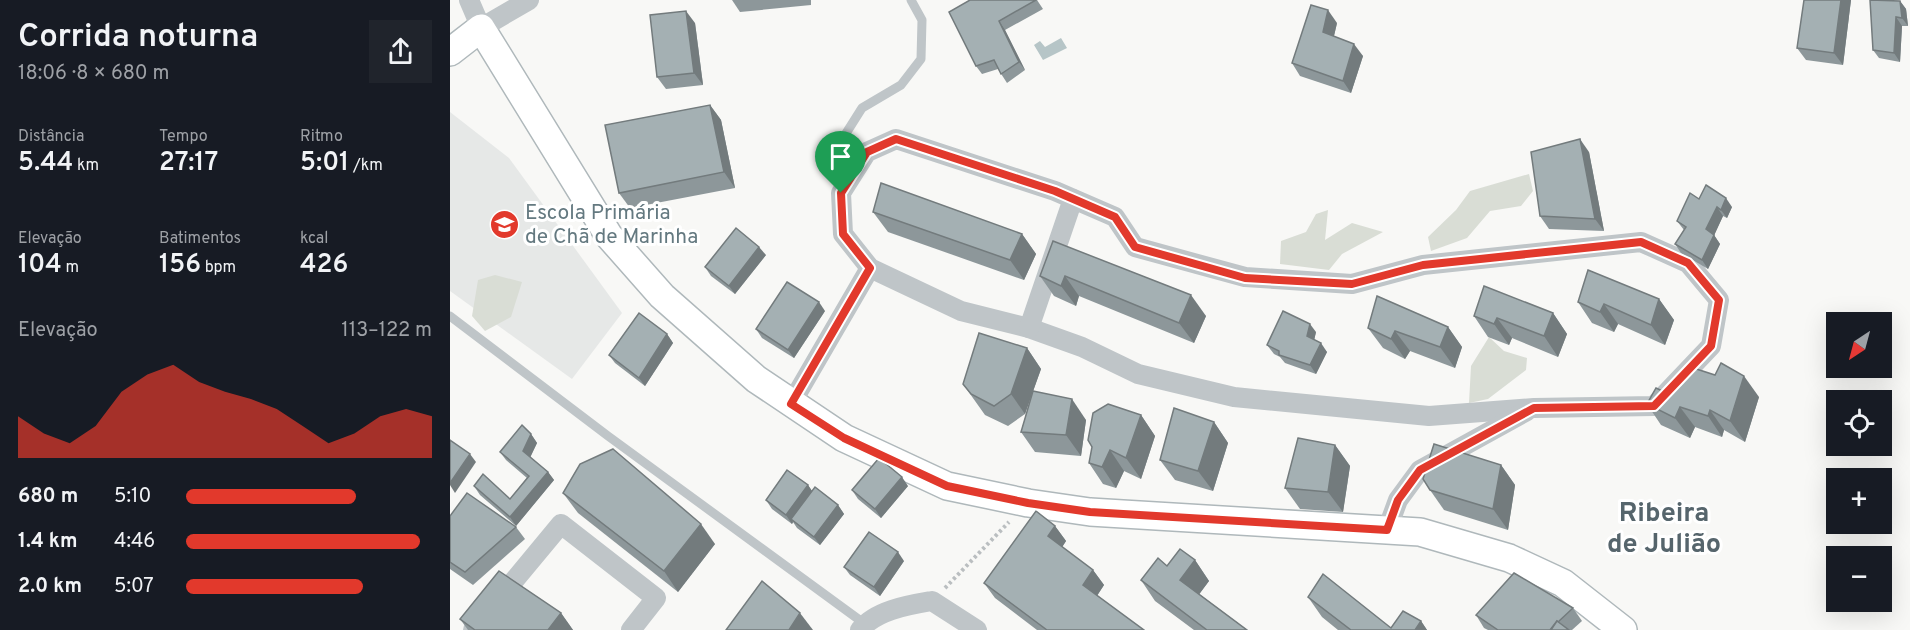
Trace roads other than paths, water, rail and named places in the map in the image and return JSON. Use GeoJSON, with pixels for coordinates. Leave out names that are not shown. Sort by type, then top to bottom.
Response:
{"type":"FeatureCollection","features":[{"type":"Feature","properties":{"kind":"street"},"geometry":{"type":"LineString","coordinates":[[469,0],[481,28],[609,236],[662,296],[756,379],[844,438],[947,486],[1028,503],[1090,512],[1420,532],[1509,558],[1563,583],[1623,630]]}},
{"type":"Feature","properties":{"kind":"street"},"geometry":{"type":"LineString","coordinates":[[450,52],[481,28],[529,0]]}},
{"type":"Feature","properties":{"kind":"street"},"geometry":{"type":"LineString","coordinates":[[896,139],[1073,199],[1115,217],[1135,247],[1245,278],[1352,284],[1423,265],[1641,242],[1688,263],[1719,300],[1711,346],[1654,406],[1534,408],[1429,416],[1234,397],[1138,374],[1082,347],[1029,328],[961,311],[870,268],[843,234],[841,193],[867,152],[896,139]]}},
{"type":"Feature","properties":{"kind":"street"},"geometry":{"type":"LineString","coordinates":[[1029,328],[1073,199]]}},
{"type":"Feature","properties":{"kind":"street"},"geometry":{"type":"LineString","coordinates":[[791,404],[870,268]]}},
{"type":"Feature","properties":{"kind":"street"},"geometry":{"type":"LineString","coordinates":[[1387,530],[1398,500],[1420,470],[1534,408]]}},
{"type":"Feature","properties":{"kind":"street"},"geometry":{"type":"LineString","coordinates":[[473,630],[561,524],[656,598],[631,630]]}},
{"type":"Feature","properties":{"kind":"street"},"geometry":{"type":"LineString","coordinates":[[862,627],[899,607],[932,601],[977,630]]}},
{"type":"Feature","properties":{"kind":"lane"},"geometry":{"type":"LineString","coordinates":[[841,193],[838,146],[862,108],[900,85],[921,59],[922,20],[910,0]]}},
{"type":"Feature","properties":{"kind":"lane"},"geometry":{"type":"LineString","coordinates":[[450,316],[862,627]]}},
{"type":"Feature","properties":{"kind":"place","name":"Escola Primária de Chã de Marinha"},"geometry":{"type":"Point","coordinates":[504,224]}},
{"type":"Feature","properties":{"kind":"district","name":"Ribeira de Julião"},"geometry":{"type":"Point","coordinates":[1664,528]}}]}
